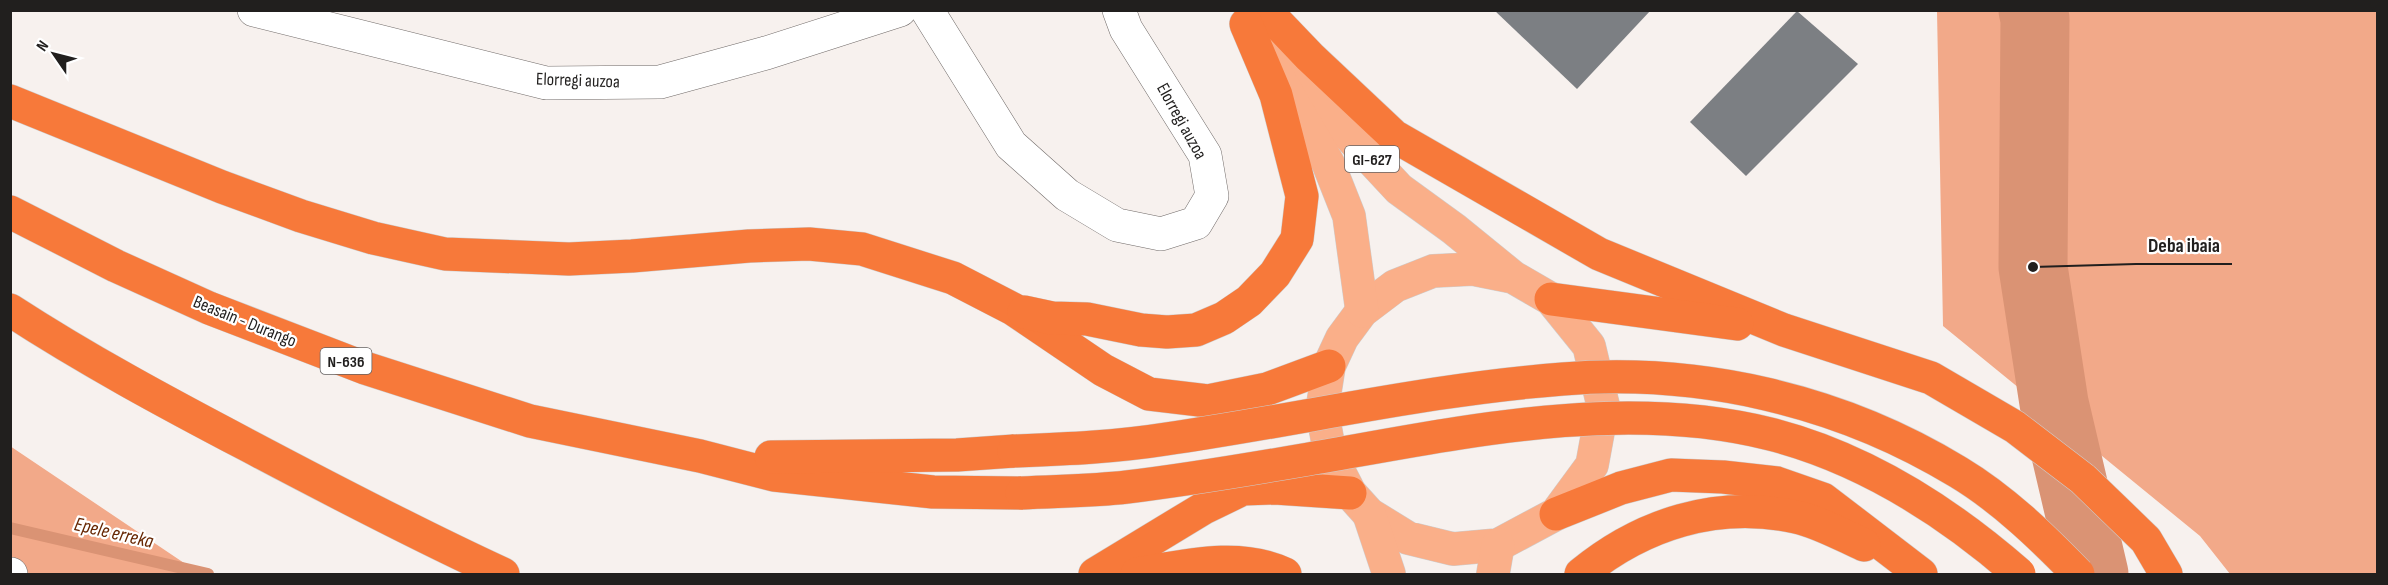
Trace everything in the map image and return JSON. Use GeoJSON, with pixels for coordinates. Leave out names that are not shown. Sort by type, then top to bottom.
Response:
{"type":"FeatureCollection","features":[{"type":"Feature","properties":{"kind":"highway"},"geometry":{"type":"LineString","coordinates":[[1013,309],[1052,318],[1087,319],[1141,330],[1167,332],[1196,330],[1224,318],[1249,301],[1275,274],[1297,238],[1302,196],[1276,95],[1249,15]]}},
{"type":"Feature","properties":{"kind":"highway"},"geometry":{"type":"LineString","coordinates":[[1249,15],[1310,57],[1394,136],[1599,254],[1784,330],[1931,378],[2015,427],[2083,479],[2146,540],[2166,574]]}},
{"type":"Feature","properties":{"kind":"highway"},"geometry":{"type":"LineString","coordinates":[[10,101],[105,141],[301,216],[373,238],[445,254],[569,259],[749,246],[809,244],[862,249],[953,278],[1013,309],[1103,370],[1149,394],[1208,401],[1267,389],[1329,366]]}},
{"type":"Feature","properties":{"kind":"highway","name":"Beasain - Durango"},"geometry":{"type":"LineString","coordinates":[[10,212],[117,266],[199,303],[365,368],[530,421],[700,456]]}},
{"type":"Feature","properties":{"kind":"highway"},"geometry":{"type":"LineString","coordinates":[[1551,299],[1784,330]]}},
{"type":"Feature","properties":{"kind":"highway"},"geometry":{"type":"LineString","coordinates":[[10,310],[118,376],[398,525],[503,574]]}},
{"type":"Feature","properties":{"kind":"highway"},"geometry":{"type":"LineString","coordinates":[[700,456],[912,456],[1055,449],[1164,440],[1442,393],[1563,379],[1678,379],[1779,395],[1864,424],[1912,446],[1960,472],[2001,503],[2045,540],[2078,574]]}},
{"type":"Feature","properties":{"kind":"highway"},"geometry":{"type":"LineString","coordinates":[[700,456],[774,475],[852,484],[933,492],[1022,493],[1125,487],[1520,424],[1653,419],[1770,434],[1831,455],[1875,474],[1925,502],[1981,541],[2019,574]]}},
{"type":"Feature","properties":{"kind":"highway"},"geometry":{"type":"LineString","coordinates":[[1556,514],[1621,488],[1671,475],[1723,477],[1778,483],[1823,499],[1918,572]]}},
{"type":"Feature","properties":{"kind":"highway"},"geometry":{"type":"LineString","coordinates":[[1095,574],[1173,526],[1243,489],[1285,488],[1360,504]]}},
{"type":"Feature","properties":{"kind":"highway"},"geometry":{"type":"LineString","coordinates":[[1581,574],[1632,538],[1661,526],[1704,515],[1756,512],[1797,518],[1842,534],[1918,572]]}},
{"type":"Feature","properties":{"kind":"highway"},"geometry":{"type":"LineString","coordinates":[[1137,574],[1223,562],[1258,566],[1285,574]]}},
{"type":"Feature","properties":{"kind":"main road","name":"GI-627"},"geometry":{"type":"LineString","coordinates":[[1249,15],[1399,189],[1454,229],[1513,277],[1551,299],[1589,346],[1603,405],[1592,465],[1556,514],[1496,560],[1408,538],[1360,504]]}},
{"type":"Feature","properties":{"kind":"main road","name":"GI-627"},"geometry":{"type":"LineString","coordinates":[[1249,15],[1328,163],[1349,216],[1362,311]]}},
{"type":"Feature","properties":{"kind":"main road","name":"GI-627"},"geometry":{"type":"LineString","coordinates":[[1389,574],[1360,504],[1330,454],[1322,410],[1329,366],[1342,338],[1362,311],[1395,286],[1432,271],[1473,269],[1513,277]]}},
{"type":"Feature","properties":{"kind":"street","name":"Elorregi auzoa"},"geometry":{"type":"LineString","coordinates":[[254,10],[546,83],[660,82],[766,53],[900,10]]}},
{"type":"Feature","properties":{"kind":"street","name":"Elorregi auzoa"},"geometry":{"type":"LineString","coordinates":[[927,10],[1011,145],[1067,195],[1117,225],[1161,234],[1196,223],[1207,205],[1212,196],[1205,155],[1126,29],[1119,10]]}},
{"type":"Feature","properties":{"kind":"shaded area"},"geometry":{"type":"Polygon","coordinates":[[[1937,11],[2377,11],[2377,574],[2230,574],[2200,536],[1943,326],[1937,11]]]}},
{"type":"Feature","properties":{"kind":"shaded area"},"geometry":{"type":"Polygon","coordinates":[[[10,446],[193,569],[201,574],[11,574],[10,446]]]}},
{"type":"Feature","properties":{"kind":"building"},"geometry":{"type":"Polygon","coordinates":[[[1494,10],[1651,10],[1577,89],[1494,10]]]}},
{"type":"Feature","properties":{"kind":"building"},"geometry":{"type":"Polygon","coordinates":[[[1797,11],[1858,64],[1746,176],[1690,122],[1797,11]]]}},
{"type":"Feature","properties":{"kind":"waterway"},"geometry":{"type":"LineString","coordinates":[[2033,10],[2035,19],[2033,267],[2054,403],[2094,574]]}},
{"type":"Feature","properties":{"kind":"waterway","name":"Epele erreka"},"geometry":{"type":"LineString","coordinates":[[10,528],[208,574]]}},
{"type":"Feature","properties":{"kind":"place","name":"Deba ibaia"},"geometry":{"type":"Point","coordinates":[2033,267]}}]}
